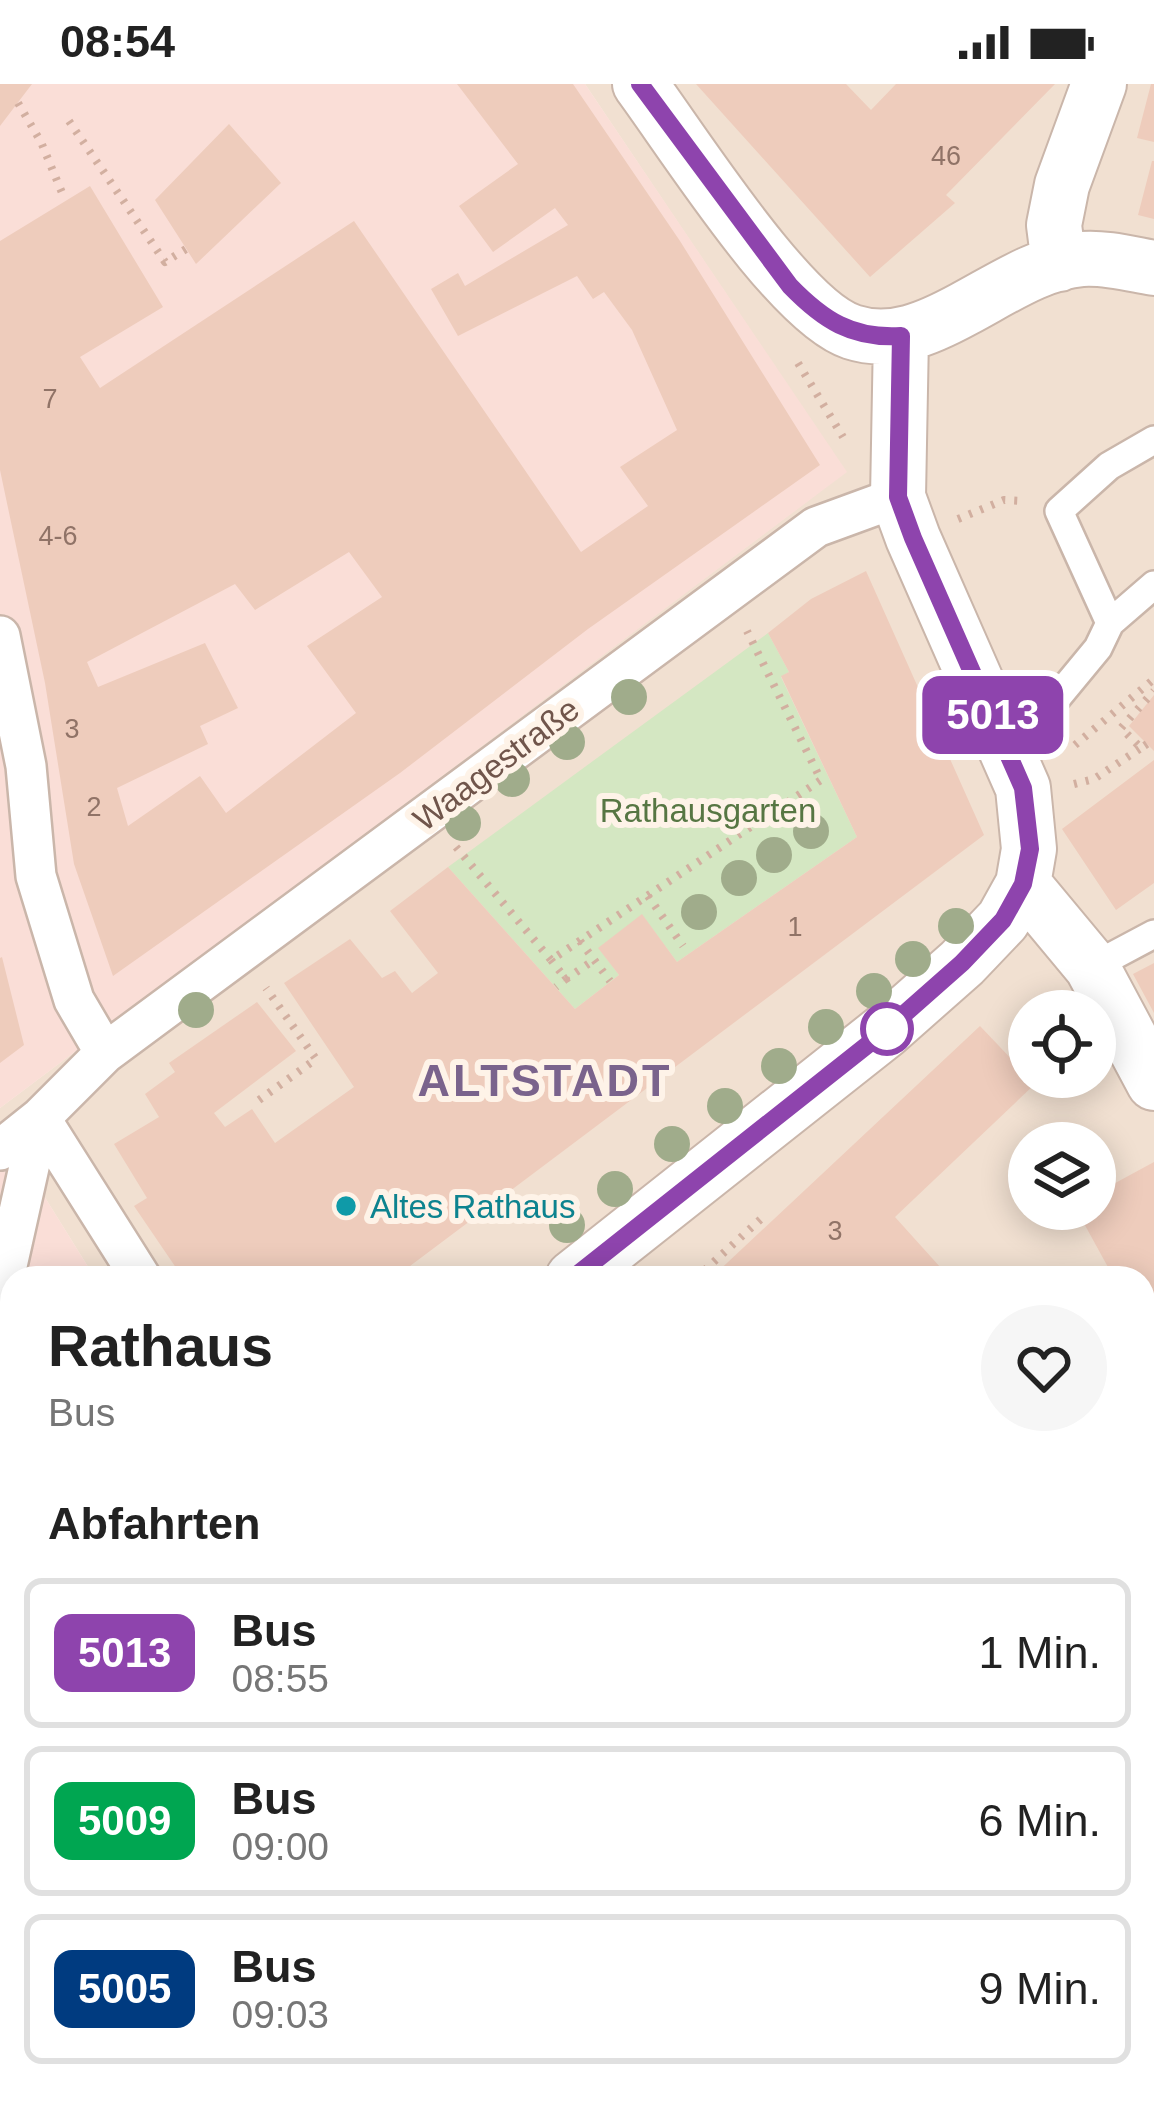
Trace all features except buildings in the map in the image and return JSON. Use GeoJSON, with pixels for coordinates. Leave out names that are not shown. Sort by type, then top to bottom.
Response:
{"type":"FeatureCollection","features":[{"type":"Feature","properties":{"kind":"street"},"geometry":{"type":"LineString","coordinates":[[640,84],[790,286],[829,322],[851,332],[876,338],[901,336],[937,324],[1059,264],[1101,259],[1154,268]]}},
{"type":"Feature","properties":{"kind":"street"},"geometry":{"type":"LineString","coordinates":[[1059,264],[1054,225],[1062,185],[1100,84]]}},
{"type":"Feature","properties":{"kind":"street"},"geometry":{"type":"LineString","coordinates":[[588,1266],[885,1031],[1003,920],[1023,884],[1042,788],[1002,735],[906,518],[901,336]]}},
{"type":"Feature","properties":{"kind":"street","name":"Waagestraße"},"geometry":{"type":"LineString","coordinates":[[0,1150],[40,1118],[104,1053],[816,527],[906,518]]}},
{"type":"Feature","properties":{"kind":"street"},"geometry":{"type":"LineString","coordinates":[[0,636],[26,766],[36,876],[74,1000],[104,1053]]}},
{"type":"Feature","properties":{"kind":"street"},"geometry":{"type":"LineString","coordinates":[[1023,884],[1092,968],[1154,1083]]}},
{"type":"Feature","properties":{"kind":"street"},"geometry":{"type":"LineString","coordinates":[[40,1118],[133,1266]]}},
{"type":"Feature","properties":{"kind":"street"},"geometry":{"type":"LineString","coordinates":[[7,1266],[40,1118]]}},
{"type":"Feature","properties":{"kind":"lane"},"geometry":{"type":"LineString","coordinates":[[1110,622],[1059,511],[1109,466],[1154,440]]}},
{"type":"Feature","properties":{"kind":"lane"},"geometry":{"type":"LineString","coordinates":[[1002,735],[1046,711],[1098,648],[1110,622],[1154,585]]}},
{"type":"Feature","properties":{"kind":"lane"},"geometry":{"type":"LineString","coordinates":[[1092,968],[1154,934]]}},
{"type":"Feature","properties":{"kind":"path"},"geometry":{"type":"LineString","coordinates":[[18,103],[65,200]]}},
{"type":"Feature","properties":{"kind":"path"},"geometry":{"type":"LineString","coordinates":[[69,121],[165,262],[186,249]]}},
{"type":"Feature","properties":{"kind":"path"},"geometry":{"type":"LineString","coordinates":[[790,286],[788,349],[853,453],[906,518],[1004,500],[1042,503],[1059,511]]}},
{"type":"Feature","properties":{"kind":"path"},"geometry":{"type":"LineString","coordinates":[[551,960],[821,780],[820,769],[727,593]]}},
{"type":"Feature","properties":{"kind":"path"},"geometry":{"type":"LineString","coordinates":[[1042,788],[1094,778],[1144,746],[1121,728],[1154,684]]}},
{"type":"Feature","properties":{"kind":"path"},"geometry":{"type":"LineString","coordinates":[[1042,788],[1154,684]]}},
{"type":"Feature","properties":{"kind":"path"},"geometry":{"type":"LineString","coordinates":[[427,815],[566,980]]}},
{"type":"Feature","properties":{"kind":"path"},"geometry":{"type":"LineString","coordinates":[[648,896],[683,946]]}},
{"type":"Feature","properties":{"kind":"path"},"geometry":{"type":"LineString","coordinates":[[580,940],[610,981]]}},
{"type":"Feature","properties":{"kind":"path"},"geometry":{"type":"LineString","coordinates":[[241,952],[316,1058],[259,1100]]}},
{"type":"Feature","properties":{"kind":"path"},"geometry":{"type":"LineString","coordinates":[[556,987],[594,960]]}},
{"type":"Feature","properties":{"kind":"path"},"geometry":{"type":"LineString","coordinates":[[713,1266],[763,1217]]}},
{"type":"Feature","properties":{"kind":"shaded area"},"geometry":{"type":"Polygon","coordinates":[[[0,84],[585,84],[847,472],[0,1108],[0,84]]]}},
{"type":"Feature","properties":{"kind":"shaded area"},"geometry":{"type":"Polygon","coordinates":[[[585,84],[1154,84],[1154,1266],[88,1266],[0,1125],[0,1108],[846,472],[585,84]]]}},
{"type":"Feature","properties":{"kind":"shaded area"},"geometry":{"type":"Polygon","coordinates":[[[0,1125],[88,1266],[0,1266],[0,1125]]]}},
{"type":"Feature","properties":{"kind":"green space","name":"Rathausgarten"},"geometry":{"type":"Polygon","coordinates":[[[768,633],[789,672],[781,677],[857,837],[677,962],[642,915],[599,948],[619,975],[575,1009],[448,867],[768,633]]]}},
{"type":"Feature","properties":{"kind":"bus line","name":"5013"},"geometry":{"type":"LineString","coordinates":[[588,1266],[885,1031],[962,963],[1003,920],[1023,884],[1030,849],[1023,788],[898,497],[901,336],[876,338],[851,332],[809,307],[640,84]]}},
{"type":"Feature","properties":{"kind":"place","name":"Altes Rathaus"},"geometry":{"type":"Point","coordinates":[346,1206]}},
{"type":"Feature","properties":{"kind":"district","name":"ALTSTADT"},"geometry":{"type":"Point","coordinates":[545,1080]}}]}
